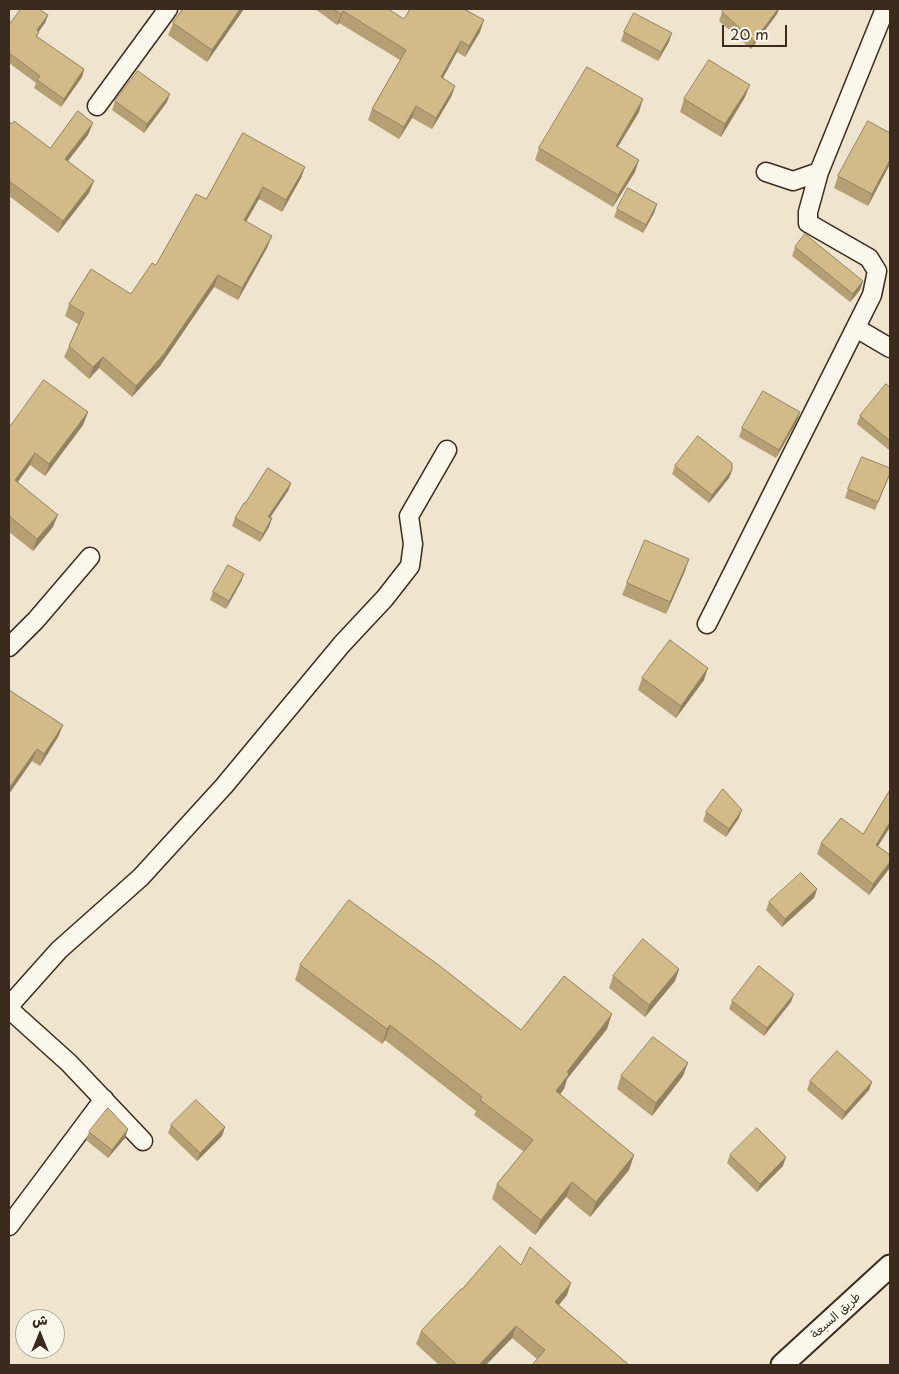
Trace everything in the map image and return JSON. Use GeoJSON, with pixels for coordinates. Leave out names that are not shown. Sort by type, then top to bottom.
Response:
{"type":"FeatureCollection","features":[{"type":"Feature","properties":{"kind":"street"},"geometry":{"type":"LineString","coordinates":[[97,106],[168,9]]}},
{"type":"Feature","properties":{"kind":"street"},"geometry":{"type":"LineString","coordinates":[[707,624],[872,295],[877,271],[869,258],[808,223],[808,212],[819,172],[885,9]]}},
{"type":"Feature","properties":{"kind":"street"},"geometry":{"type":"LineString","coordinates":[[766,172],[792,180],[819,172]]}},
{"type":"Feature","properties":{"kind":"street"},"geometry":{"type":"LineString","coordinates":[[856,328],[890,348]]}},
{"type":"Feature","properties":{"kind":"street"},"geometry":{"type":"LineString","coordinates":[[143,1141],[69,1063],[9,1008],[59,950],[141,877],[224,786],[305,687],[385,598],[410,566],[413,544],[409,516],[447,450]]}},
{"type":"Feature","properties":{"kind":"street"},"geometry":{"type":"LineString","coordinates":[[9,647],[36,620],[90,557]]}},
{"type":"Feature","properties":{"kind":"street"},"geometry":{"type":"LineString","coordinates":[[9,1226],[104,1099]]}},
{"type":"Feature","properties":{"kind":"street","name":"طريق السبعة"},"geometry":{"type":"LineString","coordinates":[[782,1365],[890,1266]]}},
{"type":"Feature","properties":{"kind":"building"},"geometry":{"type":"Polygon","coordinates":[[[21,9],[39,9],[48,15],[37,30],[39,32],[36,36],[84,69],[64,99],[37,80],[40,76],[9,53],[9,25],[21,9]]]}},
{"type":"Feature","properties":{"kind":"building"},"geometry":{"type":"Polygon","coordinates":[[[183,9],[240,9],[212,50],[173,23],[183,9]]]}},
{"type":"Feature","properties":{"kind":"building"},"geometry":{"type":"Polygon","coordinates":[[[334,9],[388,9],[404,19],[410,9],[464,9],[484,20],[469,46],[461,41],[441,77],[455,86],[436,118],[416,106],[404,127],[372,109],[406,50],[343,11],[341,14],[334,9]]]}},
{"type":"Feature","properties":{"kind":"building"},"geometry":{"type":"Polygon","coordinates":[[[724,9],[778,9],[754,41],[722,12],[724,9]]]}},
{"type":"Feature","properties":{"kind":"building"},"geometry":{"type":"Polygon","coordinates":[[[634,13],[672,33],[661,52],[624,32],[634,13]]]}},
{"type":"Feature","properties":{"kind":"building"},"geometry":{"type":"Polygon","coordinates":[[[709,60],[750,85],[725,124],[684,99],[709,60]]]}},
{"type":"Feature","properties":{"kind":"building"},"geometry":{"type":"Polygon","coordinates":[[[587,67],[643,99],[616,146],[639,160],[618,195],[539,148],[587,67]]]}},
{"type":"Feature","properties":{"kind":"building"},"geometry":{"type":"Polygon","coordinates":[[[138,71],[170,94],[147,124],[115,101],[138,71]]]}},
{"type":"Feature","properties":{"kind":"building"},"geometry":{"type":"Polygon","coordinates":[[[78,111],[93,123],[65,159],[94,181],[63,221],[9,181],[9,122],[12,124],[14,121],[50,148],[78,111]]]}},
{"type":"Feature","properties":{"kind":"building"},"geometry":{"type":"Polygon","coordinates":[[[868,121],[890,133],[890,160],[872,194],[838,176],[868,121]]]}},
{"type":"Feature","properties":{"kind":"building"},"geometry":{"type":"Polygon","coordinates":[[[243,133],[305,167],[286,200],[263,187],[244,220],[272,236],[242,288],[218,275],[164,354],[136,386],[103,357],[93,367],[69,346],[84,313],[69,304],[91,269],[131,294],[152,263],[156,265],[196,194],[206,199],[243,133]]]}},
{"type":"Feature","properties":{"kind":"building"},"geometry":{"type":"Polygon","coordinates":[[[628,188],[657,204],[646,225],[617,209],[628,188]]]}},
{"type":"Feature","properties":{"kind":"building"},"geometry":{"type":"Polygon","coordinates":[[[805,234],[863,281],[853,294],[795,247],[805,234]]]}},
{"type":"Feature","properties":{"kind":"building"},"geometry":{"type":"Polygon","coordinates":[[[44,380],[88,412],[49,464],[35,453],[15,480],[58,515],[37,539],[9,516],[9,428],[44,380]]]}},
{"type":"Feature","properties":{"kind":"building"},"geometry":{"type":"Polygon","coordinates":[[[886,384],[890,387],[890,441],[860,416],[886,384]]]}},
{"type":"Feature","properties":{"kind":"building"},"geometry":{"type":"Polygon","coordinates":[[[763,391],[800,412],[779,450],[742,428],[763,391]]]}},
{"type":"Feature","properties":{"kind":"building"},"geometry":{"type":"Polygon","coordinates":[[[698,436],[732,463],[732,470],[712,495],[675,466],[698,436]]]}},
{"type":"Feature","properties":{"kind":"building"},"geometry":{"type":"Polygon","coordinates":[[[862,457],[890,468],[890,473],[878,502],[848,489],[862,457]]]}},
{"type":"Feature","properties":{"kind":"building"},"geometry":{"type":"Polygon","coordinates":[[[268,468],[291,483],[268,517],[272,518],[263,534],[235,518],[268,468]]]}},
{"type":"Feature","properties":{"kind":"building"},"geometry":{"type":"Polygon","coordinates":[[[645,540],[689,559],[670,602],[627,583],[645,540]]]}},
{"type":"Feature","properties":{"kind":"building"},"geometry":{"type":"Polygon","coordinates":[[[228,565],[244,574],[229,601],[213,592],[228,565]]]}},
{"type":"Feature","properties":{"kind":"building"},"geometry":{"type":"Polygon","coordinates":[[[670,640],[708,668],[681,706],[642,678],[670,640]]]}},
{"type":"Feature","properties":{"kind":"building"},"geometry":{"type":"Polygon","coordinates":[[[9,690],[63,725],[44,754],[37,749],[9,788],[9,690]]]}},
{"type":"Feature","properties":{"kind":"building"},"geometry":{"type":"Polygon","coordinates":[[[723,789],[742,810],[729,829],[706,812],[723,789]]]}},
{"type":"Feature","properties":{"kind":"building"},"geometry":{"type":"Polygon","coordinates":[[[890,790],[890,822],[876,845],[890,855],[890,862],[873,884],[821,843],[841,818],[863,834],[890,790]]]}},
{"type":"Feature","properties":{"kind":"building"},"geometry":{"type":"Polygon","coordinates":[[[801,873],[817,889],[785,919],[769,902],[801,873]]]}},
{"type":"Feature","properties":{"kind":"building"},"geometry":{"type":"Polygon","coordinates":[[[349,900],[440,966],[521,1030],[564,976],[612,1014],[567,1072],[569,1074],[556,1091],[634,1155],[596,1202],[572,1182],[541,1220],[497,1184],[533,1140],[480,1100],[482,1097],[390,1025],[387,1029],[300,965],[349,900]]]}},
{"type":"Feature","properties":{"kind":"building"},"geometry":{"type":"Polygon","coordinates":[[[643,939],[679,969],[649,1005],[613,976],[643,939]]]}},
{"type":"Feature","properties":{"kind":"building"},"geometry":{"type":"Polygon","coordinates":[[[759,966],[794,994],[767,1028],[732,1001],[759,966]]]}},
{"type":"Feature","properties":{"kind":"building"},"geometry":{"type":"Polygon","coordinates":[[[653,1037],[688,1063],[656,1103],[621,1076],[653,1037]]]}},
{"type":"Feature","properties":{"kind":"building"},"geometry":{"type":"Polygon","coordinates":[[[837,1051],[872,1082],[845,1112],[810,1081],[837,1051]]]}},
{"type":"Feature","properties":{"kind":"building"},"geometry":{"type":"Polygon","coordinates":[[[196,1100],[225,1127],[200,1153],[171,1125],[196,1100]]]}},
{"type":"Feature","properties":{"kind":"building"},"geometry":{"type":"Polygon","coordinates":[[[108,1108],[128,1129],[112,1150],[89,1132],[108,1108]]]}},
{"type":"Feature","properties":{"kind":"building"},"geometry":{"type":"Polygon","coordinates":[[[757,1128],[786,1157],[760,1184],[730,1155],[757,1128]]]}},
{"type":"Feature","properties":{"kind":"building"},"geometry":{"type":"Polygon","coordinates":[[[500,1246],[521,1265],[530,1247],[571,1283],[555,1302],[629,1365],[532,1365],[545,1350],[516,1326],[479,1365],[457,1365],[421,1331],[500,1246]]]}}]}
